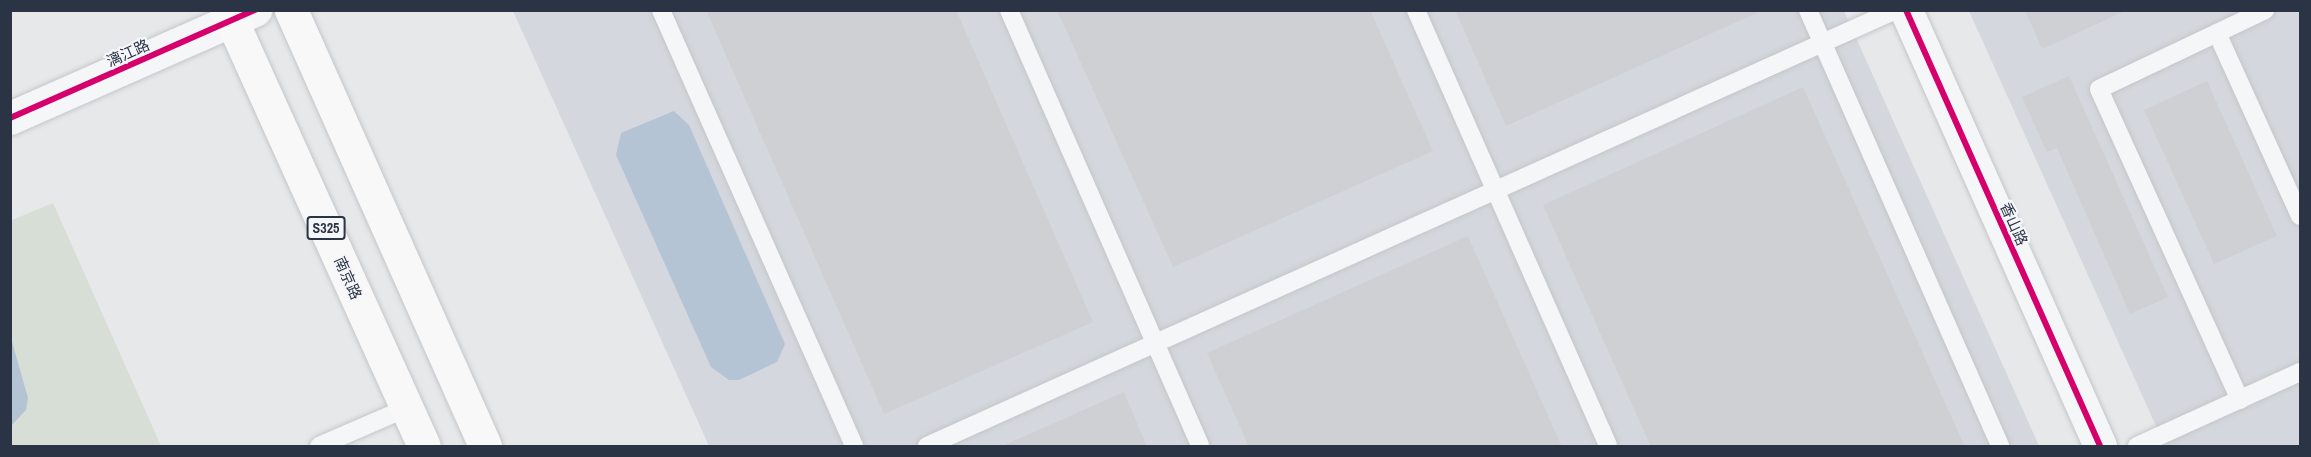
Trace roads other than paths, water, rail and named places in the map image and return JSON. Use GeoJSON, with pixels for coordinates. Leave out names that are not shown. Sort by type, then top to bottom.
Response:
{"type":"FeatureCollection","features":[{"type":"Feature","properties":{"kind":"main road"},"geometry":{"type":"LineString","coordinates":[[291,10],[485,447]]}},
{"type":"Feature","properties":{"kind":"main road","name":"南京路"},"geometry":{"type":"LineString","coordinates":[[238,14],[424,447]]}},
{"type":"Feature","properties":{"kind":"street","name":"香山路"},"geometry":{"type":"LineString","coordinates":[[1906,10],[2100,447]]}},
{"type":"Feature","properties":{"kind":"street","name":"漓江路"},"geometry":{"type":"LineString","coordinates":[[10,118],[238,14]]}},
{"type":"Feature","properties":{"kind":"lane"},"geometry":{"type":"LineString","coordinates":[[661,10],[854,447]]}},
{"type":"Feature","properties":{"kind":"lane"},"geometry":{"type":"LineString","coordinates":[[1009,10],[1200,447]]}},
{"type":"Feature","properties":{"kind":"lane"},"geometry":{"type":"LineString","coordinates":[[1416,10],[1608,447]]}},
{"type":"Feature","properties":{"kind":"lane"},"geometry":{"type":"LineString","coordinates":[[1808,10],[2000,447]]}},
{"type":"Feature","properties":{"kind":"lane"},"geometry":{"type":"LineString","coordinates":[[927,447],[1896,10]]}},
{"type":"Feature","properties":{"kind":"lane"},"geometry":{"type":"LineString","coordinates":[[2240,399],[2099,89],[2265,10]]}},
{"type":"Feature","properties":{"kind":"lane"},"geometry":{"type":"LineString","coordinates":[[2217,33],[2301,216]]}},
{"type":"Feature","properties":{"kind":"lane"},"geometry":{"type":"LineString","coordinates":[[2137,447],[2301,372]]}},
{"type":"Feature","properties":{"kind":"lane"},"geometry":{"type":"LineString","coordinates":[[319,447],[407,408]]}},
{"type":"Feature","properties":{"kind":"water"},"geometry":{"type":"Polygon","coordinates":[[[674,111],[689,125],[785,344],[777,362],[739,380],[729,380],[711,367],[616,155],[621,133],[674,111]]]}},
{"type":"Feature","properties":{"kind":"water"},"geometry":{"type":"Polygon","coordinates":[[[11,338],[28,398],[26,410],[11,426],[11,338]]]}}]}
